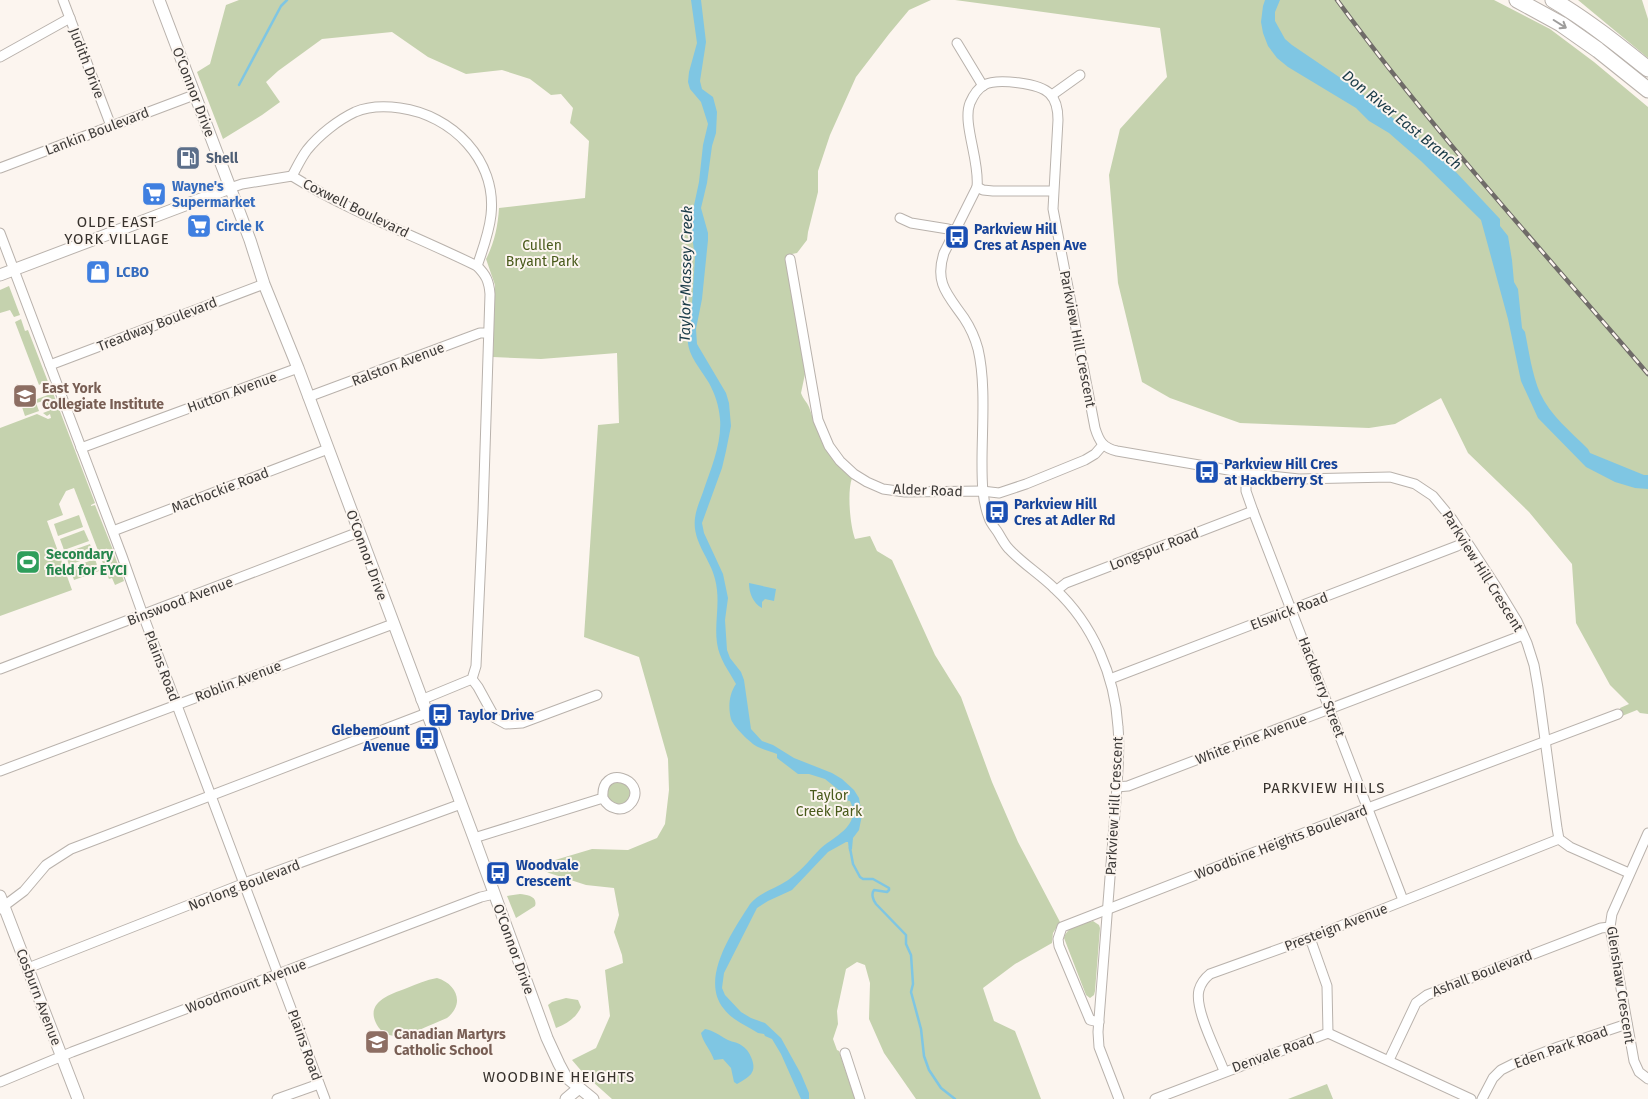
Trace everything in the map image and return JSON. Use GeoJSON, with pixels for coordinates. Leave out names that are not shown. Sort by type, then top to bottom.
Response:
{"type":"FeatureCollection","features":[{"type":"Feature","properties":{"kind":"highway"},"geometry":{"type":"LineString","coordinates":[[1517,0],[1561,24],[1598,50],[1648,90]]}},
{"type":"Feature","properties":{"kind":"highway"},"geometry":{"type":"LineString","coordinates":[[1553,0],[1571,10],[1606,35],[1648,69]]}},
{"type":"Feature","properties":{"kind":"main road","name":"O'Connor Drive"},"geometry":{"type":"LineString","coordinates":[[159,0],[250,240],[264,284],[298,368],[474,838],[547,1038],[566,1077],[592,1099]]}},
{"type":"Feature","properties":{"kind":"main road"},"geometry":{"type":"LineString","coordinates":[[0,275],[230,188]]}},
{"type":"Feature","properties":{"kind":"main road","name":"Cosburn Avenue"},"geometry":{"type":"LineString","coordinates":[[1,904],[28,968],[78,1099]]}},
{"type":"Feature","properties":{"kind":"main road"},"geometry":{"type":"LineString","coordinates":[[566,1099],[579,1088]]}},
{"type":"Feature","properties":{"kind":"street","name":"Judith Drive"},"geometry":{"type":"LineString","coordinates":[[63,0],[111,126]]}},
{"type":"Feature","properties":{"kind":"street"},"geometry":{"type":"LineString","coordinates":[[0,57],[70,18]]}},
{"type":"Feature","properties":{"kind":"street"},"geometry":{"type":"LineString","coordinates":[[957,43],[983,86],[989,83],[1009,82],[1039,87],[1052,96],[1080,75]]}},
{"type":"Feature","properties":{"kind":"street","name":"Parkview Hill Crescent"},"geometry":{"type":"LineString","coordinates":[[983,86],[973,96],[967,114],[977,164],[978,176],[976,187],[941,262],[941,278],[948,296],[972,333],[979,356],[982,377],[982,491],[989,519],[1008,548],[1056,590],[1086,627],[1099,651],[1110,679],[1115,702],[1119,748],[1099,1022],[1099,1047],[1119,1099]]}},
{"type":"Feature","properties":{"kind":"street","name":"Lankin Boulevard"},"geometry":{"type":"LineString","coordinates":[[0,168],[194,95]]}},
{"type":"Feature","properties":{"kind":"street","name":"Parkview Hill Crescent"},"geometry":{"type":"LineString","coordinates":[[1052,96],[1058,111],[1053,191],[1054,209],[1093,419],[1102,446],[1117,451],[1246,473],[1299,479],[1382,476],[1415,484],[1440,502],[1517,621],[1530,653],[1536,676],[1560,839]]}},
{"type":"Feature","properties":{"kind":"street"},"geometry":{"type":"LineString","coordinates":[[292,176],[308,150],[324,133],[356,112],[374,107],[414,110],[447,125],[465,140],[481,162],[487,176],[491,214],[486,243],[477,266],[490,284],[477,656],[472,680]]}},
{"type":"Feature","properties":{"kind":"street","name":"Coxwell Boulevard"},"geometry":{"type":"LineString","coordinates":[[230,188],[242,184],[292,176],[313,189],[477,266]]}},
{"type":"Feature","properties":{"kind":"street"},"geometry":{"type":"LineString","coordinates":[[976,187],[993,191],[1053,191]]}},
{"type":"Feature","properties":{"kind":"street"},"geometry":{"type":"LineString","coordinates":[[900,218],[911,223],[954,231]]}},
{"type":"Feature","properties":{"kind":"street","name":"Plains Road"},"geometry":{"type":"LineString","coordinates":[[0,233],[325,1099]]}},
{"type":"Feature","properties":{"kind":"street","name":"Alder Road"},"geometry":{"type":"LineString","coordinates":[[790,259],[818,420],[829,446],[840,461],[854,474],[867,482],[883,489],[905,492],[982,491],[999,493],[1085,460],[1095,454],[1102,446]]}},
{"type":"Feature","properties":{"kind":"street","name":"Treadway Boulevard"},"geometry":{"type":"LineString","coordinates":[[50,365],[264,284]]}},
{"type":"Feature","properties":{"kind":"street","name":"Ralston Avenue"},"geometry":{"type":"LineString","coordinates":[[308,397],[480,333],[488,333]]}},
{"type":"Feature","properties":{"kind":"street","name":"Hutton Avenue"},"geometry":{"type":"LineString","coordinates":[[81,448],[298,368]]}},
{"type":"Feature","properties":{"kind":"street","name":"Machockie Road"},"geometry":{"type":"LineString","coordinates":[[113,531],[328,449]]}},
{"type":"Feature","properties":{"kind":"street","name":"Hackberry Street"},"geometry":{"type":"LineString","coordinates":[[1246,473],[1246,491],[1253,511],[1404,900]]}},
{"type":"Feature","properties":{"kind":"street","name":"Longspur Road"},"geometry":{"type":"LineString","coordinates":[[1056,590],[1066,583],[1253,511]]}},
{"type":"Feature","properties":{"kind":"street","name":"Binswood Avenue"},"geometry":{"type":"LineString","coordinates":[[0,669],[359,532]]}},
{"type":"Feature","properties":{"kind":"street","name":"Elswick Road"},"geometry":{"type":"LineString","coordinates":[[1110,679],[1466,541]]}},
{"type":"Feature","properties":{"kind":"street","name":"Roblin Avenue"},"geometry":{"type":"LineString","coordinates":[[0,771],[393,624]]}},
{"type":"Feature","properties":{"kind":"street","name":"White Pine Avenue"},"geometry":{"type":"LineString","coordinates":[[1117,787],[1128,786],[1523,635]]}},
{"type":"Feature","properties":{"kind":"street"},"geometry":{"type":"LineString","coordinates":[[472,680],[478,687],[495,718],[506,724],[522,723],[597,695]]}},
{"type":"Feature","properties":{"kind":"street"},"geometry":{"type":"LineString","coordinates":[[421,700],[472,680]]}},
{"type":"Feature","properties":{"kind":"street"},"geometry":{"type":"LineString","coordinates":[[1,904],[24,891],[46,865],[71,849],[427,713]]}},
{"type":"Feature","properties":{"kind":"street","name":"Woodbine Heights Boulevard"},"geometry":{"type":"LineString","coordinates":[[1099,1022],[1090,1020],[1059,946],[1059,933],[1062,927],[1067,924],[1618,714]]}},
{"type":"Feature","properties":{"kind":"street"},"geometry":{"type":"LineString","coordinates":[[474,838],[603,798]]}},
{"type":"Feature","properties":{"kind":"street","name":"Norlong Boulevard"},"geometry":{"type":"LineString","coordinates":[[28,968],[244,884],[461,804]]}},
{"type":"Feature","properties":{"kind":"street","name":"Glenshaw Crescent"},"geometry":{"type":"LineString","coordinates":[[1648,833],[1612,914],[1610,927],[1635,1066],[1648,1079]]}},
{"type":"Feature","properties":{"kind":"street"},"geometry":{"type":"LineString","coordinates":[[1560,839],[1570,847],[1629,873]]}},
{"type":"Feature","properties":{"kind":"street","name":"Presteign Avenue"},"geometry":{"type":"LineString","coordinates":[[1224,1071],[1200,1010],[1199,989],[1204,979],[1219,970],[1310,938],[1560,839]]}},
{"type":"Feature","properties":{"kind":"street","name":"Woodmount Avenue"},"geometry":{"type":"LineString","coordinates":[[0,1082],[62,1056],[278,973],[481,897],[494,894]]}},
{"type":"Feature","properties":{"kind":"street","name":"Ashall Boulevard"},"geometry":{"type":"LineString","coordinates":[[1389,1060],[1416,1003],[1427,994],[1600,928],[1610,927]]}},
{"type":"Feature","properties":{"kind":"street"},"geometry":{"type":"LineString","coordinates":[[1310,938],[1327,986],[1328,1033]]}},
{"type":"Feature","properties":{"kind":"street","name":"Eden Park Road"},"geometry":{"type":"LineString","coordinates":[[1482,1099],[1493,1078],[1501,1070],[1558,1047],[1627,1024]]}},
{"type":"Feature","properties":{"kind":"street","name":"Denvale Road"},"geometry":{"type":"LineString","coordinates":[[1155,1099],[1224,1071],[1328,1033],[1471,1099]]}},
{"type":"Feature","properties":{"kind":"street"},"geometry":{"type":"LineString","coordinates":[[845,1053],[860,1099]]}},
{"type":"Feature","properties":{"kind":"street"},"geometry":{"type":"LineString","coordinates":[[277,1099],[319,1084]]}},
{"type":"Feature","properties":{"kind":"green space","name":"Taylor Creek Park"},"geometry":{"type":"Polygon","coordinates":[[[239,0],[931,0],[909,10],[856,77],[830,135],[818,171],[818,192],[807,240],[797,253],[787,255],[805,374],[801,393],[809,407],[825,446],[836,462],[852,478],[850,484],[850,508],[855,539],[870,536],[877,551],[892,560],[935,655],[961,697],[992,782],[1018,842],[1060,922],[1053,933],[1052,943],[1015,964],[983,988],[994,1021],[1015,1031],[1041,1099],[916,1099],[884,1053],[869,1019],[870,983],[865,965],[857,962],[846,969],[837,1011],[838,1024],[833,1039],[839,1051],[855,1099],[612,1099],[584,1074],[572,1060],[596,1048],[610,1016],[605,970],[623,963],[614,932],[619,915],[614,888],[586,885],[549,873],[535,866],[592,849],[628,850],[657,838],[665,824],[669,790],[668,759],[639,657],[584,637],[598,425],[619,423],[617,353],[541,359],[493,357],[495,285],[486,259],[495,235],[499,208],[585,198],[589,141],[570,123],[573,108],[561,94],[551,95],[530,79],[502,70],[466,74],[428,57],[392,32],[322,39],[266,82],[280,102],[223,139],[197,72],[210,64],[226,5],[239,0]]]}},
{"type":"Feature","properties":{"kind":"green space"},"geometry":{"type":"Polygon","coordinates":[[[955,0],[1494,0],[1550,29],[1594,62],[1648,107],[1648,714],[1640,713],[1637,710],[1622,716],[1620,708],[1629,704],[1610,685],[1576,623],[1572,564],[1529,512],[1468,453],[1441,398],[1395,424],[1369,428],[1240,423],[1170,398],[1142,382],[1118,283],[1109,175],[1120,129],[1167,77],[1160,28],[955,0]]]}},
{"type":"Feature","properties":{"kind":"green space"},"geometry":{"type":"Polygon","coordinates":[[[1578,0],[1642,0],[1648,19],[1648,58],[1578,0]]]}},
{"type":"Feature","properties":{"kind":"green space"},"geometry":{"type":"Polygon","coordinates":[[[9,286],[20,315],[14,317],[10,310],[0,313],[0,290],[9,286]]]}},
{"type":"Feature","properties":{"kind":"green space"},"geometry":{"type":"Polygon","coordinates":[[[21,319],[25,331],[28,330],[50,387],[45,389],[42,383],[39,385],[15,322],[21,319]]]}},
{"type":"Feature","properties":{"kind":"green space","name":"East York Collegiate Institute"},"geometry":{"type":"Polygon","coordinates":[[[53,393],[95,503],[91,506],[95,505],[113,550],[110,551],[111,555],[114,554],[124,581],[115,585],[112,578],[109,579],[74,488],[66,491],[59,504],[63,515],[47,521],[72,590],[0,616],[0,428],[37,414],[48,419],[51,418],[50,414],[47,416],[43,413],[48,411],[44,401],[36,403],[39,411],[25,416],[22,407],[53,393]]]}},
{"type":"Feature","properties":{"kind":"green space"},"geometry":{"type":"Polygon","coordinates":[[[79,515],[83,527],[58,536],[54,524],[79,515]]]}},
{"type":"Feature","properties":{"kind":"green space"},"geometry":{"type":"Polygon","coordinates":[[[84,530],[89,541],[64,550],[60,539],[84,530]]]}},
{"type":"Feature","properties":{"kind":"green space"},"geometry":{"type":"Polygon","coordinates":[[[90,544],[94,556],[69,565],[65,553],[90,544]]]}},
{"type":"Feature","properties":{"kind":"green space"},"geometry":{"type":"Polygon","coordinates":[[[95,559],[99,571],[74,580],[70,568],[95,559]]]}},
{"type":"Feature","properties":{"kind":"green space"},"geometry":{"type":"Polygon","coordinates":[[[618,781],[626,785],[630,793],[626,801],[618,805],[610,801],[606,793],[610,785],[618,781]]]}},
{"type":"Feature","properties":{"kind":"green space"},"geometry":{"type":"Polygon","coordinates":[[[520,894],[533,898],[536,903],[535,906],[516,918],[507,896],[520,894]]]}},
{"type":"Feature","properties":{"kind":"green space"},"geometry":{"type":"Polygon","coordinates":[[[1093,921],[1100,928],[1095,991],[1094,995],[1090,998],[1086,995],[1064,938],[1072,928],[1093,921]]]}},
{"type":"Feature","properties":{"kind":"green space"},"geometry":{"type":"Polygon","coordinates":[[[437,978],[450,985],[454,990],[457,1001],[453,1013],[447,1018],[402,1035],[390,1035],[381,1030],[374,1017],[374,1010],[381,1000],[422,982],[437,978]]]}},
{"type":"Feature","properties":{"kind":"green space"},"geometry":{"type":"Polygon","coordinates":[[[566,998],[578,1000],[581,1007],[571,1020],[556,1028],[548,1005],[566,998]]]}},
{"type":"Feature","properties":{"kind":"green space"},"geometry":{"type":"Polygon","coordinates":[[[1327,1084],[1333,1099],[1288,1099],[1327,1084]]]}},
{"type":"Feature","properties":{"kind":"water"},"geometry":{"type":"Polygon","coordinates":[[[691,0],[701,0],[706,42],[700,81],[702,89],[713,97],[717,112],[716,133],[701,208],[708,240],[702,299],[696,329],[697,344],[726,393],[729,403],[731,426],[726,451],[722,468],[702,523],[704,533],[723,574],[728,598],[725,620],[727,650],[744,680],[751,729],[762,741],[773,745],[794,758],[842,779],[854,790],[859,798],[862,815],[859,830],[853,838],[852,849],[849,851],[848,842],[846,842],[828,852],[792,890],[757,908],[724,973],[722,988],[725,995],[741,1012],[765,1023],[781,1038],[801,1074],[809,1093],[809,1099],[801,1099],[781,1054],[772,1039],[735,1020],[727,1013],[717,997],[715,984],[721,955],[750,904],[759,896],[796,874],[820,849],[845,830],[852,817],[853,810],[850,801],[846,800],[840,791],[825,779],[809,774],[798,774],[777,758],[777,754],[760,748],[751,742],[735,726],[730,714],[729,705],[736,684],[718,649],[716,635],[717,587],[713,571],[696,535],[695,527],[696,511],[715,456],[720,428],[718,405],[715,396],[691,354],[688,339],[695,258],[692,235],[693,210],[708,124],[701,102],[690,89],[688,82],[697,43],[691,0]]]}},
{"type":"Feature","properties":{"kind":"water"},"geometry":{"type":"Polygon","coordinates":[[[1265,0],[1280,0],[1275,12],[1275,21],[1285,39],[1348,83],[1439,154],[1500,219],[1500,226],[1508,236],[1514,282],[1518,289],[1522,328],[1525,332],[1535,378],[1544,401],[1555,416],[1590,453],[1648,475],[1648,489],[1635,488],[1615,482],[1586,467],[1538,418],[1521,381],[1508,319],[1481,220],[1421,161],[1389,133],[1369,121],[1356,108],[1288,67],[1277,58],[1268,46],[1263,33],[1261,22],[1265,0]]]}},
{"type":"Feature","properties":{"kind":"water"},"geometry":{"type":"Polygon","coordinates":[[[749,583],[776,589],[774,601],[765,599],[762,602],[762,608],[759,606],[752,597],[749,583]]]}},
{"type":"Feature","properties":{"kind":"water"},"geometry":{"type":"Polygon","coordinates":[[[705,1029],[746,1049],[753,1062],[753,1071],[749,1077],[737,1084],[734,1082],[731,1068],[723,1059],[714,1060],[702,1037],[701,1033],[705,1029]]]}},
{"type":"Feature","properties":{"kind":"waterway"},"geometry":{"type":"LineString","coordinates":[[239,85],[281,6],[287,0]]}},
{"type":"Feature","properties":{"kind":"waterway"},"geometry":{"type":"LineString","coordinates":[[850,848],[853,864],[860,877],[863,879],[873,879],[889,888],[887,892],[874,890],[873,899],[906,935],[906,944],[911,955],[913,984],[911,992],[921,1029],[924,1056],[929,1070],[941,1088],[955,1099]]}},
{"type":"Feature","properties":{"kind":"railway"},"geometry":{"type":"LineString","coordinates":[[1337,0],[1450,143],[1648,374]]}},
{"type":"Feature","properties":{"kind":"place","name":"Shell"},"geometry":{"type":"Point","coordinates":[188,158]}},
{"type":"Feature","properties":{"kind":"place","name":"Wayne's Supermarket"},"geometry":{"type":"Point","coordinates":[154,194]}},
{"type":"Feature","properties":{"kind":"place","name":"Circle K"},"geometry":{"type":"Point","coordinates":[199,226]}},
{"type":"Feature","properties":{"kind":"place","name":"Parkview Hill Cres at Aspen Ave"},"geometry":{"type":"Point","coordinates":[957,237]}},
{"type":"Feature","properties":{"kind":"place","name":"LCBO"},"geometry":{"type":"Point","coordinates":[98,272]}},
{"type":"Feature","properties":{"kind":"place","name":"East York Collegiate Institute"},"geometry":{"type":"Point","coordinates":[25,396]}},
{"type":"Feature","properties":{"kind":"place","name":"Parkview Hill Cres at Hackberry St"},"geometry":{"type":"Point","coordinates":[1207,472]}},
{"type":"Feature","properties":{"kind":"place","name":"Parkview Hill Cres at Adler Rd"},"geometry":{"type":"Point","coordinates":[997,512]}},
{"type":"Feature","properties":{"kind":"place","name":"Secondary field for EYCI"},"geometry":{"type":"Point","coordinates":[28,562]}},
{"type":"Feature","properties":{"kind":"place","name":"Taylor Drive"},"geometry":{"type":"Point","coordinates":[440,715]}},
{"type":"Feature","properties":{"kind":"place","name":"Glebemount Avenue"},"geometry":{"type":"Point","coordinates":[427,738]}},
{"type":"Feature","properties":{"kind":"place","name":"Woodvale Crescent"},"geometry":{"type":"Point","coordinates":[498,873]}},
{"type":"Feature","properties":{"kind":"place","name":"Canadian Martyrs Catholic School"},"geometry":{"type":"Point","coordinates":[377,1042]}},
{"type":"Feature","properties":{"kind":"district","name":"OLDE EAST YORK VILLAGE"},"geometry":{"type":"Point","coordinates":[117,230]}},
{"type":"Feature","properties":{"kind":"district","name":"PARKVIEW HILLS"},"geometry":{"type":"Point","coordinates":[1324,788]}},
{"type":"Feature","properties":{"kind":"district","name":"WOODBINE HEIGHTS"},"geometry":{"type":"Point","coordinates":[559,1077]}},
{"type":"Feature","properties":{"kind":"water label","name":"Don River East Branch"},"geometry":{"type":"Point","coordinates":[1402,120]}},
{"type":"Feature","properties":{"kind":"water label","name":"Taylor-Massey Creek"},"geometry":{"type":"Point","coordinates":[686,274]}},
{"type":"Feature","properties":{"kind":"park label","name":"Cullen Bryant Park"},"geometry":{"type":"Point","coordinates":[542,254]}}]}
